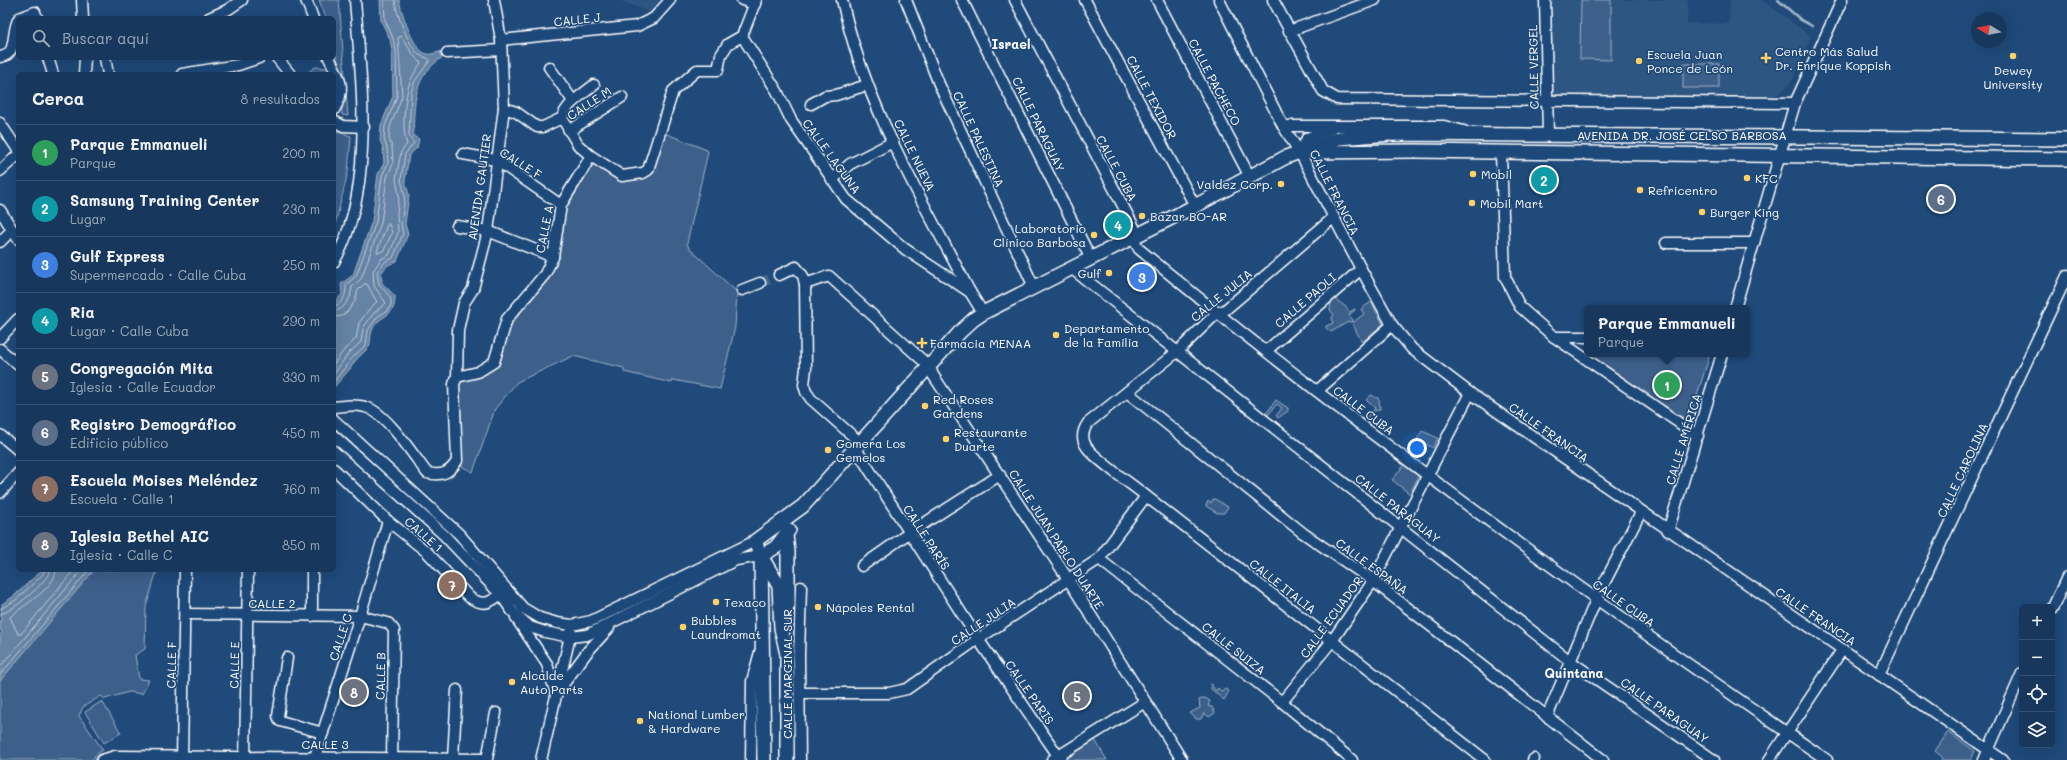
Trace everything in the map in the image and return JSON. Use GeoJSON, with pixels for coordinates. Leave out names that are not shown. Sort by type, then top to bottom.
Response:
{"type":"FeatureCollection","features":[{"type":"Feature","properties":{"kind":"main road","name":"AVENIDA DR. JOSÉ CELSO BARBOSA"},"geometry":{"type":"LineString","coordinates":[[755,541],[803,506],[960,332],[974,319],[1071,268],[1134,238],[1286,157],[1339,138],[1362,135],[1548,134],[2067,138]]}},
{"type":"Feature","properties":{"kind":"main road","name":"AVENIDA DR. JOSÉ CELSO BARBOSA"},"geometry":{"type":"LineString","coordinates":[[1300,153],[1415,151],[1779,157],[2067,159]]}},
{"type":"Feature","properties":{"kind":"main road","name":"AVENIDA DR. JOSÉ CELSO BARBOSA"},"geometry":{"type":"LineString","coordinates":[[761,556],[776,547],[786,535],[803,506]]}},
{"type":"Feature","properties":{"kind":"main road"},"geometry":{"type":"LineString","coordinates":[[786,535],[793,655],[787,760]]}},
{"type":"Feature","properties":{"kind":"main road"},"geometry":{"type":"LineString","coordinates":[[755,541],[761,556],[778,586],[781,628],[793,655]]}},
{"type":"Feature","properties":{"kind":"main road"},"geometry":{"type":"LineString","coordinates":[[761,556],[764,760]]}},
{"type":"Feature","properties":{"kind":"street"},"geometry":{"type":"LineString","coordinates":[[82,0],[83,16]]}},
{"type":"Feature","properties":{"kind":"street"},"geometry":{"type":"LineString","coordinates":[[213,16],[242,0]]}},
{"type":"Feature","properties":{"kind":"street"},"geometry":{"type":"LineString","coordinates":[[306,0],[312,16]]}},
{"type":"Feature","properties":{"kind":"street"},"geometry":{"type":"LineString","coordinates":[[336,259],[341,250],[357,192],[364,127],[355,0]]}},
{"type":"Feature","properties":{"kind":"street","name":"AVENIDA GAUTIER"},"geometry":{"type":"LineString","coordinates":[[336,407],[352,405],[366,407],[375,412],[387,422],[427,474],[439,476],[452,469],[457,461],[454,384],[457,377],[458,330],[464,303],[473,289],[488,231],[496,160],[504,108],[501,45],[494,0]]}},
{"type":"Feature","properties":{"kind":"street","name":"CALLE J"},"geometry":{"type":"LineString","coordinates":[[447,53],[637,26],[654,18],[670,0]]}},
{"type":"Feature","properties":{"kind":"street"},"geometry":{"type":"LineString","coordinates":[[594,85],[573,101],[563,113],[562,118],[578,145],[591,156],[622,176],[643,173],[648,170],[673,91],[697,70],[718,70],[721,55],[728,44],[742,36],[756,2],[742,0]]}},
{"type":"Feature","properties":{"kind":"street","name":"CALLE NUEVA"},"geometry":{"type":"LineString","coordinates":[[842,0],[854,47],[867,85],[893,142],[970,292],[984,313]]}},
{"type":"Feature","properties":{"kind":"street","name":"CALLE PALESTINA"},"geometry":{"type":"LineString","coordinates":[[906,0],[939,84],[1034,287]]}},
{"type":"Feature","properties":{"kind":"street","name":"CALLE PARAGUAY"},"geometry":{"type":"LineString","coordinates":[[962,0],[1091,259]]}},
{"type":"Feature","properties":{"kind":"street","name":"CALLE CUBA"},"geometry":{"type":"LineString","coordinates":[[1015,0],[1134,227],[1134,238],[1139,248],[1217,313],[1317,391],[1596,600],[1827,760]]}},
{"type":"Feature","properties":{"kind":"street","name":"CALLE TEXIDOR"},"geometry":{"type":"LineString","coordinates":[[1085,0],[1195,206]]}},
{"type":"Feature","properties":{"kind":"street","name":"CALLE PACHECO"},"geometry":{"type":"LineString","coordinates":[[1157,0],[1250,177]]}},
{"type":"Feature","properties":{"kind":"street","name":"CALLE FRANCIA"},"geometry":{"type":"LineString","coordinates":[[1219,0],[1283,126],[1300,153],[1361,270],[1392,325],[1412,349],[1470,393],[1668,531],[2003,760]]}},
{"type":"Feature","properties":{"kind":"street"},"geometry":{"type":"LineString","coordinates":[[1273,0],[1323,91],[1337,99],[1795,103]]}},
{"type":"Feature","properties":{"kind":"street"},"geometry":{"type":"LineString","coordinates":[[1289,31],[1375,0]]}},
{"type":"Feature","properties":{"kind":"street","name":"CALLE VERGEL"},"geometry":{"type":"LineString","coordinates":[[1545,0],[1546,101],[1548,134]]}},
{"type":"Feature","properties":{"kind":"street"},"geometry":{"type":"LineString","coordinates":[[1736,305],[1795,103],[1842,0]]}},
{"type":"Feature","properties":{"kind":"street"},"geometry":{"type":"LineString","coordinates":[[26,16],[35,12],[36,16]]}},
{"type":"Feature","properties":{"kind":"street"},"geometry":{"type":"LineString","coordinates":[[0,57],[6,56],[11,52],[16,31]]}},
{"type":"Feature","properties":{"kind":"street","name":"CALLE LAGUNA"},"geometry":{"type":"LineString","coordinates":[[742,36],[777,91],[791,120],[846,199],[905,249],[970,292]]}},
{"type":"Feature","properties":{"kind":"street"},"geometry":{"type":"LineString","coordinates":[[49,60],[52,72]]}},
{"type":"Feature","properties":{"kind":"street"},"geometry":{"type":"LineString","coordinates":[[84,72],[85,60]]}},
{"type":"Feature","properties":{"kind":"street"},"geometry":{"type":"LineString","coordinates":[[105,60],[108,72]]}},
{"type":"Feature","properties":{"kind":"street"},"geometry":{"type":"LineString","coordinates":[[194,72],[238,65],[253,60]]}},
{"type":"Feature","properties":{"kind":"street"},"geometry":{"type":"LineString","coordinates":[[278,60],[288,72]]}},
{"type":"Feature","properties":{"kind":"street"},"geometry":{"type":"LineString","coordinates":[[330,60],[342,83],[341,94],[336,105]]}},
{"type":"Feature","properties":{"kind":"street"},"geometry":{"type":"LineString","coordinates":[[549,67],[573,101]]}},
{"type":"Feature","properties":{"kind":"street"},"geometry":{"type":"LineString","coordinates":[[811,104],[825,96],[867,85]]}},
{"type":"Feature","properties":{"kind":"street","name":"CALLE M"},"geometry":{"type":"LineString","coordinates":[[570,131],[622,97]]}},
{"type":"Feature","properties":{"kind":"street"},"geometry":{"type":"LineString","coordinates":[[504,108],[516,112],[537,127],[543,127],[562,118]]}},
{"type":"Feature","properties":{"kind":"street"},"geometry":{"type":"LineString","coordinates":[[336,122],[343,126],[364,127]]}},
{"type":"Feature","properties":{"kind":"street"},"geometry":{"type":"LineString","coordinates":[[0,123],[16,147]]}},
{"type":"Feature","properties":{"kind":"street"},"geometry":{"type":"LineString","coordinates":[[1283,126],[1444,126],[1477,134]]}},
{"type":"Feature","properties":{"kind":"street"},"geometry":{"type":"LineString","coordinates":[[1300,153],[1307,138],[1339,126]]}},
{"type":"Feature","properties":{"kind":"street"},"geometry":{"type":"LineString","coordinates":[[832,180],[850,164],[893,142]]}},
{"type":"Feature","properties":{"kind":"street"},"geometry":{"type":"LineString","coordinates":[[1502,153],[1505,277],[1520,307],[1554,337],[1698,436]]}},
{"type":"Feature","properties":{"kind":"street","name":"CALLE F"},"geometry":{"type":"LineString","coordinates":[[463,154],[496,160],[561,205]]}},
{"type":"Feature","properties":{"kind":"street","name":"CALLE A"},"geometry":{"type":"LineString","coordinates":[[457,377],[478,372],[494,362],[507,319],[545,274],[553,257],[561,205],[591,156]]}},
{"type":"Feature","properties":{"kind":"street"},"geometry":{"type":"LineString","coordinates":[[0,171],[16,157]]}},
{"type":"Feature","properties":{"kind":"street"},"geometry":{"type":"LineString","coordinates":[[0,210],[16,236]]}},
{"type":"Feature","properties":{"kind":"street","name":"CALLE JULIA"},"geometry":{"type":"LineString","coordinates":[[1088,423],[1176,352],[1217,313],[1225,310],[1333,218]]}},
{"type":"Feature","properties":{"kind":"street"},"geometry":{"type":"LineString","coordinates":[[457,226],[488,231],[553,257]]}},
{"type":"Feature","properties":{"kind":"street"},"geometry":{"type":"LineString","coordinates":[[0,242],[12,230]]}},
{"type":"Feature","properties":{"kind":"street"},"geometry":{"type":"LineString","coordinates":[[1666,242],[1754,243]]}},
{"type":"Feature","properties":{"kind":"street"},"geometry":{"type":"LineString","coordinates":[[779,275],[796,267],[804,276],[806,284]]}},
{"type":"Feature","properties":{"kind":"street","name":"CALLE PARAGUAY"},"geometry":{"type":"LineString","coordinates":[[1071,268],[1570,661],[1714,760]]}},
{"type":"Feature","properties":{"kind":"street","name":"CALLE PAOLI"},"geometry":{"type":"LineString","coordinates":[[1266,351],[1361,270]]}},
{"type":"Feature","properties":{"kind":"street","name":"CALLE JUAN PABLO DUARTE"},"geometry":{"type":"LineString","coordinates":[[806,284],[830,276],[930,367],[933,375],[1068,580],[1182,760]]}},
{"type":"Feature","properties":{"kind":"street","name":"CALLE CAROLINA"},"geometry":{"type":"LineString","coordinates":[[1880,675],[2067,276]]}},
{"type":"Feature","properties":{"kind":"street"},"geometry":{"type":"LineString","coordinates":[[742,290],[760,283]]}},
{"type":"Feature","properties":{"kind":"street","name":"CALLE PARÍS"},"geometry":{"type":"LineString","coordinates":[[806,284],[806,368],[804,385],[811,399],[855,438],[856,449],[908,533],[978,639]]}},
{"type":"Feature","properties":{"kind":"street"},"geometry":{"type":"LineString","coordinates":[[0,338],[16,321]]}},
{"type":"Feature","properties":{"kind":"street"},"geometry":{"type":"LineString","coordinates":[[1317,391],[1392,325]]}},
{"type":"Feature","properties":{"kind":"street"},"geometry":{"type":"LineString","coordinates":[[1554,337],[1584,337]]}},
{"type":"Feature","properties":{"kind":"street"},"geometry":{"type":"LineString","coordinates":[[0,349],[16,363]]}},
{"type":"Feature","properties":{"kind":"street","name":"CALLE AMÉRICA"},"geometry":{"type":"LineString","coordinates":[[1668,531],[1721,357]]}},
{"type":"Feature","properties":{"kind":"street","name":"CALLE ESPAÑA"},"geometry":{"type":"LineString","coordinates":[[1127,392],[1303,533],[1373,582],[1603,760]]}},
{"type":"Feature","properties":{"kind":"street","name":"CALLE ECUADOR"},"geometry":{"type":"LineString","coordinates":[[1282,702],[1332,641],[1373,582],[1427,474],[1470,393]]}},
{"type":"Feature","properties":{"kind":"street","name":"CALLE ITALIA"},"geometry":{"type":"LineString","coordinates":[[1088,423],[1083,432],[1084,442],[1088,448],[1146,496],[1485,760]]}},
{"type":"Feature","properties":{"kind":"street","name":"AVENIDA DR. JOSÉ CELSO BARBOSA"},"geometry":{"type":"LineString","coordinates":[[338,424],[459,534],[504,592],[512,611],[530,627],[538,630],[570,637],[588,635],[736,560],[761,556]]}},
{"type":"Feature","properties":{"kind":"street"},"geometry":{"type":"LineString","coordinates":[[0,435],[16,448]]}},
{"type":"Feature","properties":{"kind":"street","name":"AVENIDA DR. JOSÉ CELSO BARBOSA"},"geometry":{"type":"LineString","coordinates":[[336,438],[444,535],[504,592],[523,608],[540,618],[572,625],[591,621],[755,541]]}},
{"type":"Feature","properties":{"kind":"street","name":"CALLE 1"},"geometry":{"type":"LineString","coordinates":[[336,471],[388,520],[427,552],[469,597],[484,604],[504,592]]}},
{"type":"Feature","properties":{"kind":"street"},"geometry":{"type":"LineString","coordinates":[[0,493],[16,475]]}},
{"type":"Feature","properties":{"kind":"street"},"geometry":{"type":"LineString","coordinates":[[862,566],[908,533],[1000,475]]}},
{"type":"Feature","properties":{"kind":"street","name":"CALLE JULIA"},"geometry":{"type":"LineString","coordinates":[[800,692],[889,693],[907,689],[978,639],[1099,559],[1146,496]]}},
{"type":"Feature","properties":{"kind":"street"},"geometry":{"type":"LineString","coordinates":[[1547,717],[1596,600],[1641,512]]}},
{"type":"Feature","properties":{"kind":"street","name":"CALLE C"},"geometry":{"type":"LineString","coordinates":[[315,759],[360,616],[388,520]]}},
{"type":"Feature","properties":{"kind":"street","name":"CALLE SUIZA"},"geometry":{"type":"LineString","coordinates":[[1099,559],[1282,702],[1352,760]]}},
{"type":"Feature","properties":{"kind":"street","name":"CALLE F"},"geometry":{"type":"LineString","coordinates":[[182,758],[185,572]]}},
{"type":"Feature","properties":{"kind":"street","name":"CALLE E"},"geometry":{"type":"LineString","coordinates":[[245,758],[248,572]]}},
{"type":"Feature","properties":{"kind":"street"},"geometry":{"type":"LineString","coordinates":[[312,572],[312,616]]}},
{"type":"Feature","properties":{"kind":"street"},"geometry":{"type":"LineString","coordinates":[[2054,604],[2067,577]]}},
{"type":"Feature","properties":{"kind":"street","name":"CALLE MARGINAL SUR"},"geometry":{"type":"LineString","coordinates":[[800,760],[800,692],[793,655],[801,587]]}},
{"type":"Feature","properties":{"kind":"street"},"geometry":{"type":"LineString","coordinates":[[512,611],[547,664],[555,695]]}},
{"type":"Feature","properties":{"kind":"street","name":"CALLE 2"},"geometry":{"type":"LineString","coordinates":[[185,614],[247,616],[360,616]]}},
{"type":"Feature","properties":{"kind":"street","name":"CALLE B"},"geometry":{"type":"LineString","coordinates":[[360,616],[388,623],[394,630],[392,759]]}},
{"type":"Feature","properties":{"kind":"street"},"geometry":{"type":"LineString","coordinates":[[555,695],[585,655],[614,622]]}},
{"type":"Feature","properties":{"kind":"street"},"geometry":{"type":"LineString","coordinates":[[541,760],[572,625]]}},
{"type":"Feature","properties":{"kind":"street","name":"CALLE PARIS"},"geometry":{"type":"LineString","coordinates":[[978,639],[1057,759]]}},
{"type":"Feature","properties":{"kind":"street"},"geometry":{"type":"LineString","coordinates":[[751,760],[752,681],[763,640]]}},
{"type":"Feature","properties":{"kind":"street"},"geometry":{"type":"LineString","coordinates":[[1769,760],[1842,650]]}},
{"type":"Feature","properties":{"kind":"street"},"geometry":{"type":"LineString","coordinates":[[287,658],[278,716],[280,720],[323,733]]}},
{"type":"Feature","properties":{"kind":"street"},"geometry":{"type":"LineString","coordinates":[[1984,760],[2021,676]]}},
{"type":"Feature","properties":{"kind":"street"},"geometry":{"type":"LineString","coordinates":[[453,758],[457,690]]}},
{"type":"Feature","properties":{"kind":"street"},"geometry":{"type":"LineString","coordinates":[[1057,759],[1145,702]]}},
{"type":"Feature","properties":{"kind":"street","name":"CALLE 3"},"geometry":{"type":"LineString","coordinates":[[102,760],[115,756],[182,758],[487,759],[496,713]]}},
{"type":"Feature","properties":{"kind":"shaded area"},"geometry":{"type":"Polygon","coordinates":[[[319,0],[339,0],[348,116],[342,115],[342,78],[336,53],[336,16],[325,16],[319,0]]]}},
{"type":"Feature","properties":{"kind":"shaded area"},"geometry":{"type":"Polygon","coordinates":[[[618,0],[661,0],[651,12],[618,0]]]}},
{"type":"Feature","properties":{"kind":"shaded area","name":"Escuela Juan Ponce de León"},"geometry":{"type":"Polygon","coordinates":[[[1548,0],[1688,0],[1687,23],[1729,24],[1730,0],[1762,0],[1811,36],[1793,79],[1783,91],[1772,98],[1550,98],[1548,0]]]}},
{"type":"Feature","properties":{"kind":"shaded area"},"geometry":{"type":"Polygon","coordinates":[[[1581,0],[1611,0],[1611,60],[1580,59],[1581,0]]]}},
{"type":"Feature","properties":{"kind":"shaded area"},"geometry":{"type":"Polygon","coordinates":[[[1683,64],[1719,64],[1719,88],[1683,88],[1683,64]]]}},
{"type":"Feature","properties":{"kind":"shaded area"},"geometry":{"type":"Polygon","coordinates":[[[315,67],[327,68],[330,72],[309,72],[315,67]]]}},
{"type":"Feature","properties":{"kind":"shaded area"},"geometry":{"type":"Polygon","coordinates":[[[336,131],[351,136],[348,172],[336,221],[336,131]]]}},
{"type":"Feature","properties":{"kind":"shaded area"},"geometry":{"type":"Polygon","coordinates":[[[662,132],[707,150],[708,152],[687,243],[689,248],[737,292],[735,327],[720,389],[673,380],[672,383],[624,372],[624,368],[573,356],[517,382],[495,409],[473,472],[459,465],[458,383],[489,371],[508,321],[557,265],[555,253],[561,208],[591,159],[621,177],[647,175],[662,132]]]}},
{"type":"Feature","properties":{"kind":"shaded area"},"geometry":{"type":"Polygon","coordinates":[[[1335,299],[1346,307],[1349,312],[1355,310],[1349,315],[1353,320],[1351,322],[1348,322],[1331,332],[1326,328],[1326,326],[1333,323],[1332,317],[1334,315],[1330,310],[1331,302],[1335,299]]]}},
{"type":"Feature","properties":{"kind":"shaded area"},"geometry":{"type":"Polygon","coordinates":[[[1371,302],[1383,324],[1362,342],[1352,323],[1364,314],[1361,309],[1371,302]]]}},
{"type":"Feature","properties":{"kind":"shaded area"},"geometry":{"type":"Polygon","coordinates":[[[1592,357],[1709,357],[1690,418],[1681,417],[1592,357]]]}},
{"type":"Feature","properties":{"kind":"shaded area"},"geometry":{"type":"Polygon","coordinates":[[[1371,395],[1379,399],[1380,409],[1372,412],[1372,418],[1366,421],[1364,420],[1375,408],[1366,400],[1371,395]]]}},
{"type":"Feature","properties":{"kind":"shaded area"},"geometry":{"type":"Polygon","coordinates":[[[1276,400],[1288,408],[1288,411],[1278,418],[1276,416],[1282,408],[1277,404],[1268,415],[1265,415],[1276,400]]]}},
{"type":"Feature","properties":{"kind":"shaded area"},"geometry":{"type":"Polygon","coordinates":[[[1422,431],[1438,438],[1433,448],[1417,439],[1422,431]]]}},
{"type":"Feature","properties":{"kind":"shaded area"},"geometry":{"type":"Polygon","coordinates":[[[1404,465],[1419,475],[1410,494],[1392,480],[1404,465]]]}},
{"type":"Feature","properties":{"kind":"shaded area"},"geometry":{"type":"Polygon","coordinates":[[[1213,499],[1228,507],[1224,513],[1217,513],[1206,506],[1208,501],[1211,503],[1213,499]]]}},
{"type":"Feature","properties":{"kind":"shaded area"},"geometry":{"type":"Polygon","coordinates":[[[92,572],[156,572],[146,607],[145,649],[135,655],[139,679],[149,680],[142,694],[129,692],[105,699],[101,696],[83,707],[79,716],[103,750],[95,755],[93,760],[0,760],[0,680],[92,572]]]}},
{"type":"Feature","properties":{"kind":"shaded area"},"geometry":{"type":"Polygon","coordinates":[[[1210,683],[1216,691],[1218,688],[1222,692],[1225,689],[1229,691],[1224,700],[1211,689],[1210,683]]]}},
{"type":"Feature","properties":{"kind":"shaded area"},"geometry":{"type":"Polygon","coordinates":[[[1205,698],[1210,701],[1208,706],[1212,707],[1215,713],[1209,717],[1204,713],[1201,719],[1196,719],[1190,713],[1200,708],[1199,700],[1205,698]]]}},
{"type":"Feature","properties":{"kind":"shaded area"},"geometry":{"type":"Polygon","coordinates":[[[102,701],[121,733],[104,743],[85,712],[102,701]]]}},
{"type":"Feature","properties":{"kind":"shaded area"},"geometry":{"type":"Polygon","coordinates":[[[1948,732],[1975,751],[1971,760],[1941,760],[1942,757],[1935,751],[1948,732]]]}},
{"type":"Feature","properties":{"kind":"shaded area"},"geometry":{"type":"Polygon","coordinates":[[[1095,740],[1107,760],[1066,760],[1066,759],[1095,740]]]}},
{"type":"Feature","properties":{"kind":"water"},"geometry":{"type":"Polygon","coordinates":[[[380,0],[399,0],[409,31],[417,46],[427,54],[443,51],[446,55],[435,63],[427,72],[421,81],[415,101],[413,136],[419,139],[417,148],[409,155],[405,181],[409,195],[405,224],[408,234],[397,261],[388,265],[381,273],[382,283],[395,296],[395,304],[390,313],[378,321],[375,325],[371,333],[369,347],[355,361],[336,385],[336,302],[342,294],[341,284],[353,275],[372,221],[378,174],[384,163],[383,148],[380,140],[381,125],[393,96],[392,51],[390,39],[381,21],[380,0]]]}},
{"type":"Feature","properties":{"kind":"water"},"geometry":{"type":"Polygon","coordinates":[[[40,572],[92,572],[0,681],[0,635],[2,632],[0,630],[2,604],[14,596],[40,572]]]}},
{"type":"Feature","properties":{"kind":"waterway"},"geometry":{"type":"LineString","coordinates":[[1778,0],[1801,20],[1812,26]]}},
{"type":"Feature","properties":{"kind":"tunnel"},"geometry":{"type":"LineString","coordinates":[[760,283],[779,275]]}},
{"type":"Feature","properties":{"kind":"place","name":"Dewey University"},"geometry":{"type":"Point","coordinates":[2013,56]}},
{"type":"Feature","properties":{"kind":"place","name":"Centro Más Salud Dr. Enrique Koppish"},"geometry":{"type":"Point","coordinates":[1766,58]}},
{"type":"Feature","properties":{"kind":"place","name":"Escuela Juan Ponce de León"},"geometry":{"type":"Point","coordinates":[1639,61]}},
{"type":"Feature","properties":{"kind":"place","name":"Mobil"},"geometry":{"type":"Point","coordinates":[1473,174]}},
{"type":"Feature","properties":{"kind":"place","name":"KFC"},"geometry":{"type":"Point","coordinates":[1747,178]}},
{"type":"Feature","properties":{"kind":"place","name":"Samsung Training Center"},"geometry":{"type":"Point","coordinates":[1544,180]}},
{"type":"Feature","properties":{"kind":"place","name":"Valdez Corp."},"geometry":{"type":"Point","coordinates":[1281,184]}},
{"type":"Feature","properties":{"kind":"place","name":"Refricentro"},"geometry":{"type":"Point","coordinates":[1640,190]}},
{"type":"Feature","properties":{"kind":"place","name":"Registro Demográfico"},"geometry":{"type":"Point","coordinates":[1941,199]}},
{"type":"Feature","properties":{"kind":"place","name":"Mobil Mart"},"geometry":{"type":"Point","coordinates":[1472,203]}},
{"type":"Feature","properties":{"kind":"place","name":"Burger King"},"geometry":{"type":"Point","coordinates":[1702,212]}},
{"type":"Feature","properties":{"kind":"place","name":"Bazar BO-AR"},"geometry":{"type":"Point","coordinates":[1142,216]}},
{"type":"Feature","properties":{"kind":"place","name":"Ria"},"geometry":{"type":"Point","coordinates":[1118,225]}},
{"type":"Feature","properties":{"kind":"place","name":"Laboratorio Clínico Barbosa"},"geometry":{"type":"Point","coordinates":[1094,235]}},
{"type":"Feature","properties":{"kind":"place","name":"Gulf"},"geometry":{"type":"Point","coordinates":[1109,273]}},
{"type":"Feature","properties":{"kind":"place","name":"Gulf Express"},"geometry":{"type":"Point","coordinates":[1142,277]}},
{"type":"Feature","properties":{"kind":"place","name":"Departamento de la Familia"},"geometry":{"type":"Point","coordinates":[1056,335]}},
{"type":"Feature","properties":{"kind":"place","name":"Farmacia MENAA"},"geometry":{"type":"Point","coordinates":[922,343]}},
{"type":"Feature","properties":{"kind":"place","name":"Parque Emmanueli"},"geometry":{"type":"Point","coordinates":[1667,385]}},
{"type":"Feature","properties":{"kind":"place","name":"Red Roses Gardens"},"geometry":{"type":"Point","coordinates":[925,406]}},
{"type":"Feature","properties":{"kind":"place","name":"Restaurante Duarte"},"geometry":{"type":"Point","coordinates":[946,439]}},
{"type":"Feature","properties":{"kind":"place","name":"Gomera Los Gemelos"},"geometry":{"type":"Point","coordinates":[828,450]}},
{"type":"Feature","properties":{"kind":"place","name":"Escuela Moises Meléndez"},"geometry":{"type":"Point","coordinates":[452,585]}},
{"type":"Feature","properties":{"kind":"place","name":"Texaco"},"geometry":{"type":"Point","coordinates":[716,602]}},
{"type":"Feature","properties":{"kind":"place","name":"Nápoles Rental"},"geometry":{"type":"Point","coordinates":[818,607]}},
{"type":"Feature","properties":{"kind":"place","name":"Bubbles Laundromat"},"geometry":{"type":"Point","coordinates":[683,627]}},
{"type":"Feature","properties":{"kind":"place","name":"Alcalde Auto Parts"},"geometry":{"type":"Point","coordinates":[512,682]}},
{"type":"Feature","properties":{"kind":"place","name":"Iglesia Bethel AIC"},"geometry":{"type":"Point","coordinates":[354,692]}},
{"type":"Feature","properties":{"kind":"place","name":"Congregación Mita"},"geometry":{"type":"Point","coordinates":[1077,696]}},
{"type":"Feature","properties":{"kind":"place","name":"National Lumber & Hardware"},"geometry":{"type":"Point","coordinates":[640,721]}},
{"type":"Feature","properties":{"kind":"district","name":"Israel"},"geometry":{"type":"Point","coordinates":[1011,43]}},
{"type":"Feature","properties":{"kind":"district","name":"Quintana"},"geometry":{"type":"Point","coordinates":[1574,672]}}]}
